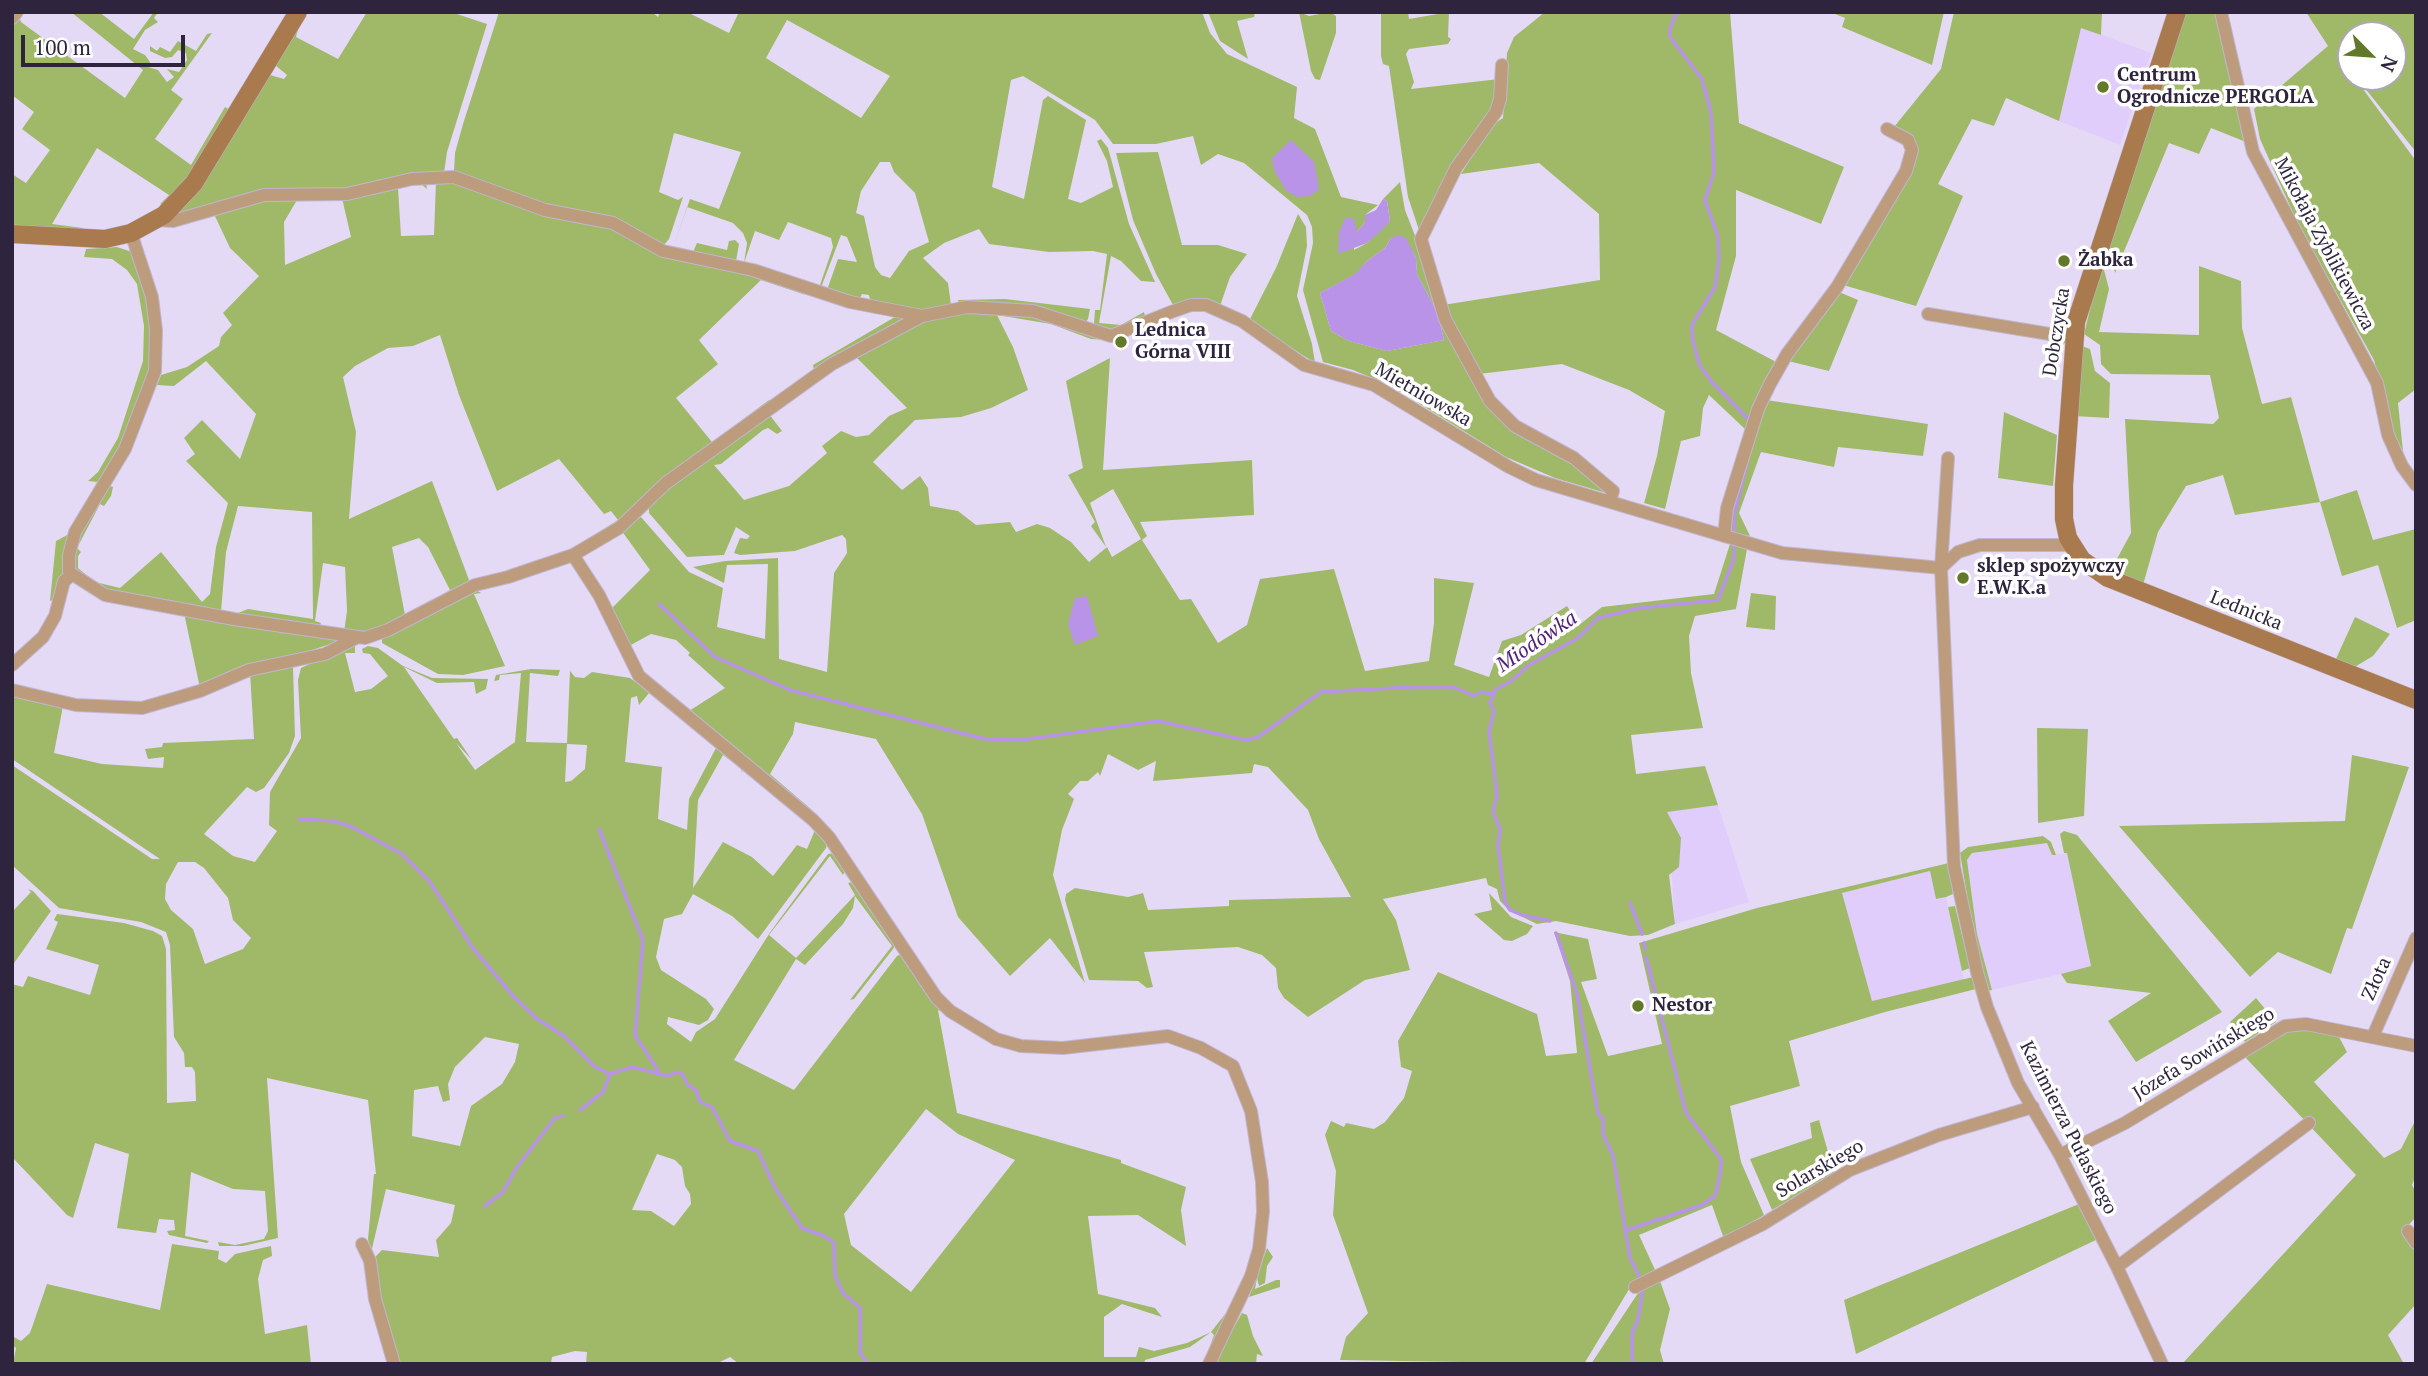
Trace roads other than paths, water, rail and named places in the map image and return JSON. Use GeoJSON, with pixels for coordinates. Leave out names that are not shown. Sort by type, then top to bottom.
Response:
{"type":"FeatureCollection","features":[{"type":"Feature","properties":{"kind":"main road"},"geometry":{"type":"LineString","coordinates":[[12,234],[86,240],[131,233],[157,220],[194,183],[298,12]]}},
{"type":"Feature","properties":{"kind":"main road","name":"Dobczycka"},"geometry":{"type":"LineString","coordinates":[[2071,545],[2064,509],[2074,338],[2084,289],[2177,12]]}},
{"type":"Feature","properties":{"kind":"main road","name":"Lednicka"},"geometry":{"type":"LineString","coordinates":[[2071,545],[2082,560],[2108,578],[2416,700]]}},
{"type":"Feature","properties":{"kind":"street"},"geometry":{"type":"LineString","coordinates":[[12,19],[17,12]]}},
{"type":"Feature","properties":{"kind":"street","name":"Mikołaja Zyblikiewicza"},"geometry":{"type":"LineString","coordinates":[[2221,12],[2253,152],[2377,383],[2388,435],[2402,466],[2416,485]]}},
{"type":"Feature","properties":{"kind":"street"},"geometry":{"type":"LineString","coordinates":[[1502,65],[1500,99],[1496,112],[1456,168],[1420,239],[1444,319],[1490,401],[1515,426],[1581,464],[1613,491],[1610,501]]}},
{"type":"Feature","properties":{"kind":"street"},"geometry":{"type":"LineString","coordinates":[[1724,536],[1727,508],[1758,410],[1770,384],[1787,354],[1837,287],[1906,171],[1912,150],[1908,140],[1887,130]]}},
{"type":"Feature","properties":{"kind":"street"},"geometry":{"type":"LineString","coordinates":[[157,220],[173,221],[264,195],[346,194],[412,179],[454,177],[545,210],[613,223],[663,251],[752,270],[850,302],[922,316]]}},
{"type":"Feature","properties":{"kind":"street"},"geometry":{"type":"LineString","coordinates":[[131,233],[152,297],[157,344],[155,371],[125,449],[75,533],[68,566],[72,575],[96,591],[130,601],[356,638]]}},
{"type":"Feature","properties":{"kind":"street","name":"Mietniowska"},"geometry":{"type":"LineString","coordinates":[[922,316],[967,307],[1014,308],[1044,313],[1111,336],[1181,309],[1206,305],[1242,321],[1304,365],[1374,385],[1536,480],[1782,552],[1941,568]]}},
{"type":"Feature","properties":{"kind":"street"},"geometry":{"type":"LineString","coordinates":[[1928,314],[2074,338]]}},
{"type":"Feature","properties":{"kind":"street"},"geometry":{"type":"LineString","coordinates":[[12,690],[76,705],[142,708],[195,693],[249,670],[326,654],[356,638],[388,630],[475,585],[573,555],[619,527],[666,483],[795,388],[832,363],[922,316]]}},
{"type":"Feature","properties":{"kind":"street","name":"Kazimierza Pułaskiego"},"geometry":{"type":"LineString","coordinates":[[1948,458],[1941,568],[1954,866],[1987,1007],[2018,1083],[2060,1155],[2117,1267],[2162,1364]]}},
{"type":"Feature","properties":{"kind":"street"},"geometry":{"type":"LineString","coordinates":[[1941,568],[1958,552],[1980,545],[2071,545]]}},
{"type":"Feature","properties":{"kind":"street"},"geometry":{"type":"LineString","coordinates":[[573,555],[599,595],[639,676],[813,820],[829,837],[936,997],[950,1011],[996,1039],[1021,1046],[1063,1048],[1168,1036],[1201,1048],[1233,1066],[1251,1111],[1262,1182],[1263,1212],[1259,1248],[1251,1276],[1209,1364]]}},
{"type":"Feature","properties":{"kind":"street"},"geometry":{"type":"LineString","coordinates":[[12,665],[43,637],[55,616],[64,581],[72,575]]}},
{"type":"Feature","properties":{"kind":"street","name":"Złota"},"geometry":{"type":"LineString","coordinates":[[2373,1035],[2416,938]]}},
{"type":"Feature","properties":{"kind":"street","name":"Józefa Sowińskiego"},"geometry":{"type":"LineString","coordinates":[[2060,1155],[2125,1123],[2284,1026],[2300,1023],[2373,1035],[2416,1046]]}},
{"type":"Feature","properties":{"kind":"street","name":"Solarskiego"},"geometry":{"type":"LineString","coordinates":[[1635,1287],[1763,1224],[1850,1170],[1939,1135],[2033,1107]]}},
{"type":"Feature","properties":{"kind":"street"},"geometry":{"type":"LineString","coordinates":[[2117,1267],[2309,1123]]}},
{"type":"Feature","properties":{"kind":"street"},"geometry":{"type":"LineString","coordinates":[[2408,1231],[2416,1243]]}},
{"type":"Feature","properties":{"kind":"street"},"geometry":{"type":"LineString","coordinates":[[362,1244],[370,1261],[375,1299],[394,1364]]}},
{"type":"Feature","properties":{"kind":"waterway","name":"Miodówka"},"geometry":{"type":"LineString","coordinates":[[1677,12],[1670,28],[1670,37],[1702,79],[1711,113],[1714,172],[1705,200],[1718,237],[1719,259],[1715,287],[1692,325],[1692,337],[1699,364],[1711,381],[1748,419]]}},
{"type":"Feature","properties":{"kind":"waterway","name":"Miodówka"},"geometry":{"type":"LineString","coordinates":[[1735,535],[1734,515],[1747,464]]}},
{"type":"Feature","properties":{"kind":"waterway","name":"Miodówka"},"geometry":{"type":"LineString","coordinates":[[1550,921],[1510,910],[1505,902],[1498,846],[1500,829],[1493,812],[1497,795],[1489,732],[1494,711],[1490,703],[1496,689],[1510,682],[1529,665],[1578,638],[1598,618],[1640,608],[1718,600],[1733,561],[1735,544]]}},
{"type":"Feature","properties":{"kind":"waterway"},"geometry":{"type":"LineString","coordinates":[[659,604],[715,657],[790,690],[985,739],[1021,740],[1158,721],[1246,740],[1258,737],[1321,692],[1454,687],[1474,696],[1482,692],[1494,694]]}},
{"type":"Feature","properties":{"kind":"waterway"},"geometry":{"type":"LineString","coordinates":[[299,819],[334,821],[352,827],[402,854],[430,882],[472,947],[514,997],[536,1018],[564,1036],[595,1067],[610,1074],[632,1067],[668,1076],[678,1072],[682,1074],[688,1085],[696,1090],[700,1102],[712,1107],[730,1141],[758,1151],[775,1188],[802,1228],[834,1243],[835,1276],[843,1293],[860,1308],[860,1353],[868,1364]]}},
{"type":"Feature","properties":{"kind":"waterway"},"geometry":{"type":"LineString","coordinates":[[599,829],[643,940],[635,1035],[658,1071]]}},
{"type":"Feature","properties":{"kind":"waterway"},"geometry":{"type":"LineString","coordinates":[[1630,903],[1642,934]]}},
{"type":"Feature","properties":{"kind":"waterway","name":"Miodówka"},"geometry":{"type":"LineString","coordinates":[[1556,933],[1577,994],[1598,1114],[1603,1118],[1603,1134],[1613,1156],[1630,1258],[1641,1280]]}},
{"type":"Feature","properties":{"kind":"waterway"},"geometry":{"type":"LineString","coordinates":[[1644,943],[1645,949]]}},
{"type":"Feature","properties":{"kind":"waterway"},"geometry":{"type":"LineString","coordinates":[[1627,1230],[1702,1205],[1715,1196],[1720,1175],[1721,1159],[1686,1113],[1646,957]]}},
{"type":"Feature","properties":{"kind":"waterway"},"geometry":{"type":"LineString","coordinates":[[580,1110],[603,1092],[610,1074]]}},
{"type":"Feature","properties":{"kind":"waterway"},"geometry":{"type":"LineString","coordinates":[[485,1206],[503,1192],[517,1167],[556,1117],[563,1116]]}},
{"type":"Feature","properties":{"kind":"waterway","name":"Miodówka"},"geometry":{"type":"LineString","coordinates":[[1632,1364],[1632,1333],[1638,1320],[1643,1287]]}},
{"type":"Feature","properties":{"kind":"place","name":"Centrum Ogrodnicze PERGOLA"},"geometry":{"type":"Point","coordinates":[2103,87]}},
{"type":"Feature","properties":{"kind":"place","name":"Żabka"},"geometry":{"type":"Point","coordinates":[2064,261]}},
{"type":"Feature","properties":{"kind":"place","name":"Lednica Górna VIII"},"geometry":{"type":"Point","coordinates":[1121,342]}},
{"type":"Feature","properties":{"kind":"place","name":"sklep spożywczy E.W.K.a"},"geometry":{"type":"Point","coordinates":[1963,578]}},
{"type":"Feature","properties":{"kind":"place","name":"Nestor"},"geometry":{"type":"Point","coordinates":[1638,1006]}}]}
